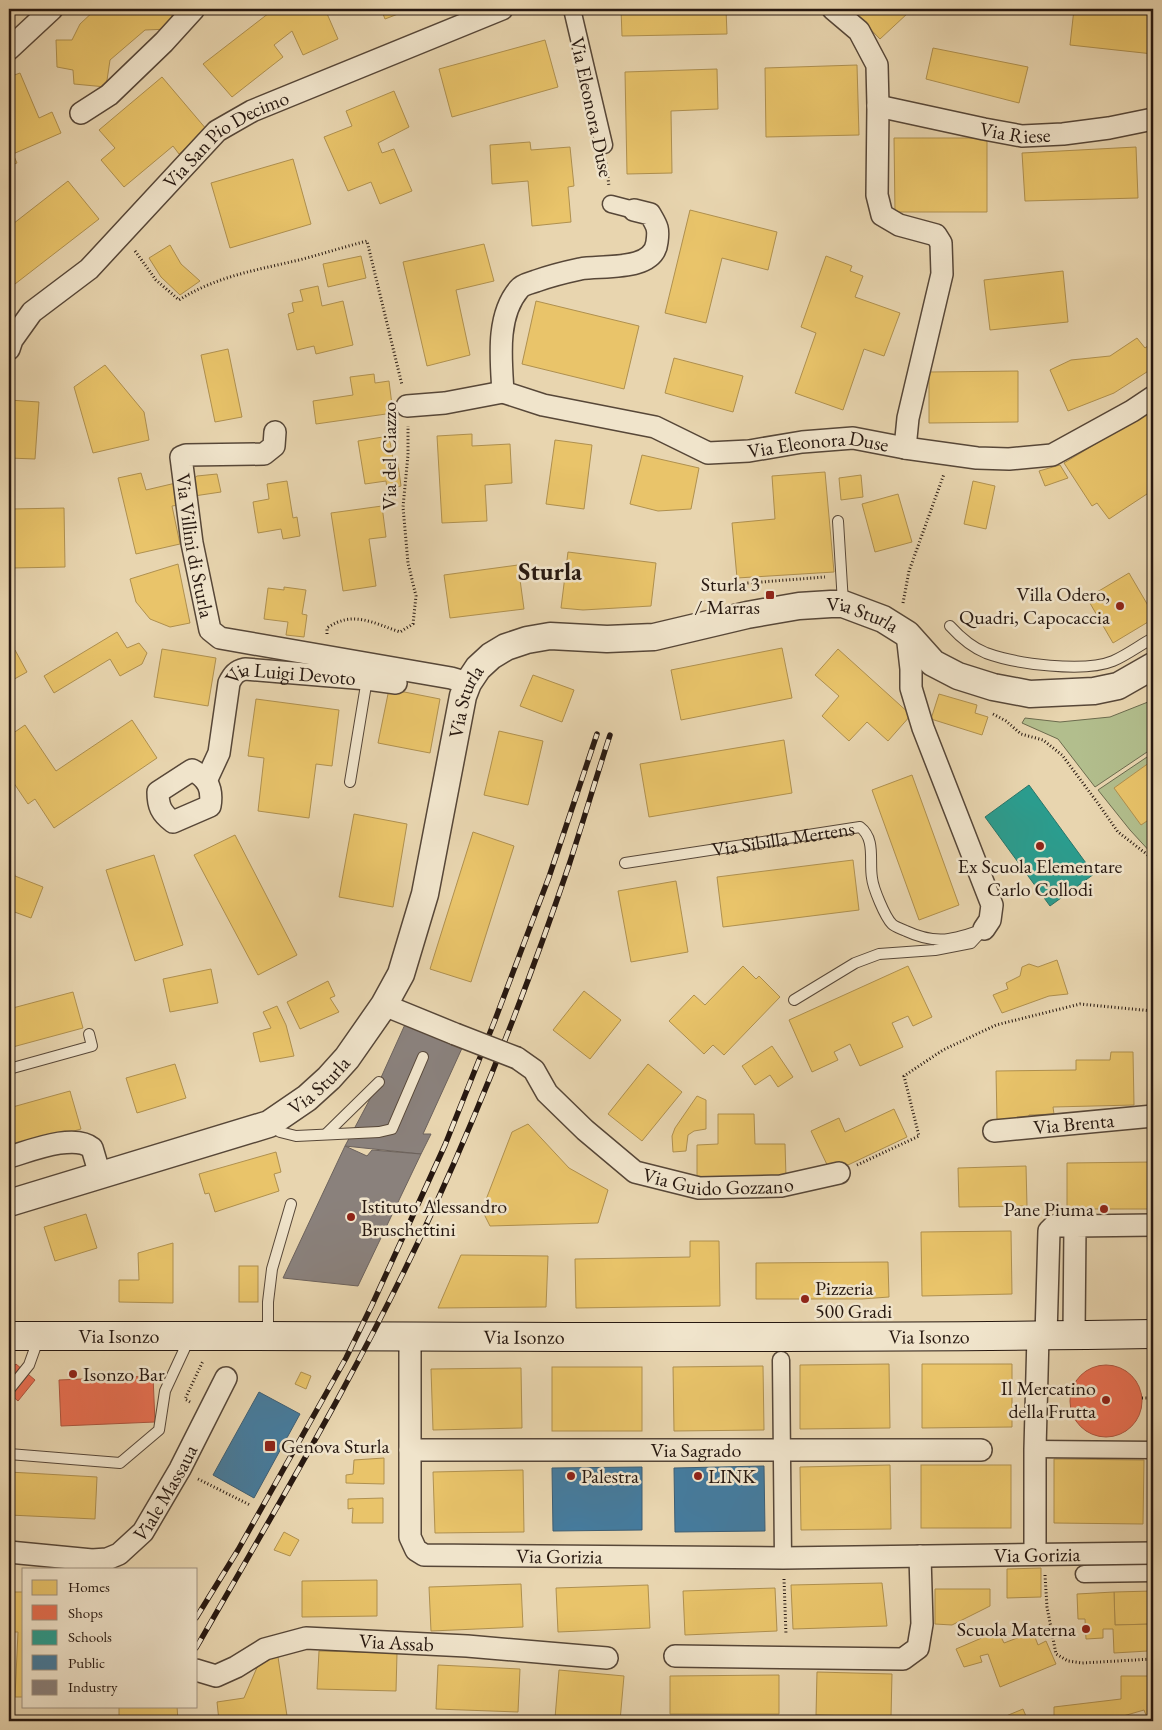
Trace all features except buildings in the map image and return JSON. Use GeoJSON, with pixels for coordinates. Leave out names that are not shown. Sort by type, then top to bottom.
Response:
{"type":"FeatureCollection","features":[{"type":"Feature","properties":{"kind":"main road","name":"Via Isonzo"},"geometry":{"type":"LineString","coordinates":[[9,1336],[410,1335],[771,1337],[1153,1334]]}},
{"type":"Feature","properties":{"kind":"street"},"geometry":{"type":"LineString","coordinates":[[9,49],[52,9]]}},
{"type":"Feature","properties":{"kind":"street"},"geometry":{"type":"LineString","coordinates":[[82,113],[109,95],[164,42],[194,9]]}},
{"type":"Feature","properties":{"kind":"street","name":"Via San Pio Decimo"},"geometry":{"type":"LineString","coordinates":[[9,349],[12,340],[32,312],[89,270],[187,161],[217,131],[252,111],[502,9]]}},
{"type":"Feature","properties":{"kind":"street","name":"Via Eleonora Duse"},"geometry":{"type":"LineString","coordinates":[[572,9],[604,145]]}},
{"type":"Feature","properties":{"kind":"street"},"geometry":{"type":"LineString","coordinates":[[833,9],[859,31],[877,65],[878,106]]}},
{"type":"Feature","properties":{"kind":"street","name":"Via Eleonora Duse"},"geometry":{"type":"LineString","coordinates":[[878,106],[877,194],[882,215],[899,226],[936,235],[941,244],[942,274],[908,418],[905,448]]}},
{"type":"Feature","properties":{"kind":"street","name":"Via Riese"},"geometry":{"type":"LineString","coordinates":[[878,106],[1022,136],[1063,134],[1109,128],[1153,119]]}},
{"type":"Feature","properties":{"kind":"street","name":"Via Eleonora Duse"},"geometry":{"type":"LineString","coordinates":[[504,392],[501,360],[504,324],[511,300],[521,286],[543,278],[580,269],[634,264],[648,258],[656,250],[659,229],[650,214],[611,204]]}},
{"type":"Feature","properties":{"kind":"street","name":"Via Eleonora Duse"},"geometry":{"type":"LineString","coordinates":[[407,406],[445,403],[504,392],[543,405],[655,427],[708,453],[749,451],[802,442],[853,438],[905,448],[977,458],[1010,459],[1052,455],[1132,411],[1153,397]]}},
{"type":"Feature","properties":{"kind":"street","name":"Via Villini di Sturla"},"geometry":{"type":"LineString","coordinates":[[275,432],[274,446],[264,454],[186,455],[181,457],[192,543],[210,630],[220,638],[451,678],[465,690]]}},
{"type":"Feature","properties":{"kind":"street","name":"Via Sturla"},"geometry":{"type":"LineString","coordinates":[[9,1203],[269,1124],[307,1098],[347,1058],[384,1004],[401,974],[425,894],[465,690],[478,668],[490,656],[506,647],[527,640],[550,636],[607,639],[654,637],[747,615],[800,606],[843,604],[883,620],[904,623],[933,664],[958,676],[993,688],[1030,694],[1108,689],[1118,686],[1153,666]]}},
{"type":"Feature","properties":{"kind":"street"},"geometry":{"type":"LineString","coordinates":[[904,623],[911,669],[911,688],[923,728],[992,905],[990,920],[984,929]]}},
{"type":"Feature","properties":{"kind":"street","name":"Via Luigi Devoto"},"geometry":{"type":"LineString","coordinates":[[206,781],[219,753],[229,683],[233,675],[238,671],[246,669],[367,679],[432,688],[465,690]]}},
{"type":"Feature","properties":{"kind":"street","name":"Via Guido Gozzano"},"geometry":{"type":"LineString","coordinates":[[384,1004],[517,1058],[534,1070],[547,1093],[585,1130],[635,1172],[699,1188],[781,1186],[839,1173]]}},
{"type":"Feature","properties":{"kind":"street","name":"Via Brenta"},"geometry":{"type":"LineString","coordinates":[[994,1131],[1153,1116]]}},
{"type":"Feature","properties":{"kind":"street"},"geometry":{"type":"LineString","coordinates":[[9,1157],[67,1142],[83,1143],[92,1148],[100,1175]]}},
{"type":"Feature","properties":{"kind":"street"},"geometry":{"type":"LineString","coordinates":[[1040,1563],[1035,1449],[1049,1232],[1054,1226],[1153,1225]]}},
{"type":"Feature","properties":{"kind":"street"},"geometry":{"type":"LineString","coordinates":[[1074,1336],[1075,1226]]}},
{"type":"Feature","properties":{"kind":"street","name":"Via Gorizia"},"geometry":{"type":"LineString","coordinates":[[410,1335],[410,1537],[416,1550],[424,1555],[783,1558],[920,1556],[1040,1563],[1153,1553]]}},
{"type":"Feature","properties":{"kind":"street"},"geometry":{"type":"LineString","coordinates":[[781,1360],[783,1558]]}},
{"type":"Feature","properties":{"kind":"street","name":"Viale Massaua"},"geometry":{"type":"LineString","coordinates":[[9,1552],[93,1564],[119,1554],[143,1532],[180,1469],[226,1378]]}},
{"type":"Feature","properties":{"kind":"street"},"geometry":{"type":"LineString","coordinates":[[1035,1449],[1153,1450]]}},
{"type":"Feature","properties":{"kind":"street","name":"Via Sagrado"},"geometry":{"type":"LineString","coordinates":[[410,1450],[981,1450]]}},
{"type":"Feature","properties":{"kind":"street"},"geometry":{"type":"LineString","coordinates":[[675,1656],[903,1659],[918,1648],[922,1624],[920,1556]]}},
{"type":"Feature","properties":{"kind":"street"},"geometry":{"type":"LineString","coordinates":[[1084,1574],[1153,1573]]}},
{"type":"Feature","properties":{"kind":"street","name":"Via Assab"},"geometry":{"type":"LineString","coordinates":[[198,1671],[216,1676],[236,1668],[265,1649],[306,1638],[467,1646],[607,1658]]}},
{"type":"Feature","properties":{"kind":"lane"},"geometry":{"type":"LineString","coordinates":[[838,521],[843,604]]}},
{"type":"Feature","properties":{"kind":"lane"},"geometry":{"type":"LineString","coordinates":[[950,626],[962,639],[985,653],[1042,665],[1092,666],[1113,661],[1153,638]]}},
{"type":"Feature","properties":{"kind":"lane","name":"Via Luigi Devoto"},"geometry":{"type":"LineString","coordinates":[[350,782],[367,679]]}},
{"type":"Feature","properties":{"kind":"lane","name":"Via Sibilla Mertens"},"geometry":{"type":"LineString","coordinates":[[625,863],[860,827],[865,830],[871,844],[872,878],[878,897],[892,924],[923,938],[942,940],[964,936],[984,929]]}},
{"type":"Feature","properties":{"kind":"lane"},"geometry":{"type":"LineString","coordinates":[[794,1000],[854,963],[879,954],[935,950],[972,943],[984,929]]}},
{"type":"Feature","properties":{"kind":"lane"},"geometry":{"type":"LineString","coordinates":[[9,1069],[92,1046],[89,1034]]}},
{"type":"Feature","properties":{"kind":"lane"},"geometry":{"type":"LineString","coordinates":[[269,1124],[280,1132],[296,1136],[379,1132],[392,1129],[423,1057]]}},
{"type":"Feature","properties":{"kind":"lane"},"geometry":{"type":"LineString","coordinates":[[326,1134],[378,1082]]}},
{"type":"Feature","properties":{"kind":"lane"},"geometry":{"type":"LineString","coordinates":[[268,1335],[268,1302],[272,1270],[291,1204]]}},
{"type":"Feature","properties":{"kind":"lane"},"geometry":{"type":"LineString","coordinates":[[9,1454],[120,1463],[159,1430],[165,1391],[191,1335]]}},
{"type":"Feature","properties":{"kind":"lane"},"geometry":{"type":"LineString","coordinates":[[9,1390],[29,1365],[39,1336]]}},
{"type":"Feature","properties":{"kind":"path","name":"Via Eleonora Duse"},"geometry":{"type":"LineString","coordinates":[[604,145],[611,204]]}},
{"type":"Feature","properties":{"kind":"path","name":"Via del Ciazzo"},"geometry":{"type":"LineString","coordinates":[[122,234],[156,280],[179,300],[198,288],[232,276],[367,241],[407,406],[408,455],[403,507],[408,563],[416,596],[413,624],[400,632],[356,618],[337,621],[327,628],[326,642]]}},
{"type":"Feature","properties":{"kind":"path"},"geometry":{"type":"LineString","coordinates":[[904,623],[909,571],[950,454]]}},
{"type":"Feature","properties":{"kind":"path"},"geometry":{"type":"LineString","coordinates":[[723,585],[840,576]]}},
{"type":"Feature","properties":{"kind":"path"},"geometry":{"type":"LineString","coordinates":[[992,713],[1006,721],[1021,734],[1043,740],[1062,755],[1118,832],[1153,859]]}},
{"type":"Feature","properties":{"kind":"path"},"geometry":{"type":"LineString","coordinates":[[839,1173],[919,1136],[904,1076],[943,1050],[996,1025],[1080,1004],[1153,1011]]}},
{"type":"Feature","properties":{"kind":"path"},"geometry":{"type":"LineString","coordinates":[[1142,1398],[1153,1398]]}},
{"type":"Feature","properties":{"kind":"path"},"geometry":{"type":"LineString","coordinates":[[180,1469],[250,1505]]}},
{"type":"Feature","properties":{"kind":"path"},"geometry":{"type":"LineString","coordinates":[[783,1558],[785,1616]]}},
{"type":"Feature","properties":{"kind":"path"},"geometry":{"type":"LineString","coordinates":[[1040,1563],[1056,1654],[1068,1661],[1082,1663],[1153,1659]]}},
{"type":"Feature","properties":{"kind":"green space"},"geometry":{"type":"Polygon","coordinates":[[[1153,700],[1153,748],[1095,787],[1058,739],[1022,723],[1025,718],[1060,722],[1110,717],[1153,700]]]}},
{"type":"Feature","properties":{"kind":"green space"},"geometry":{"type":"Polygon","coordinates":[[[1153,753],[1153,855],[1098,790],[1153,753]]]}},
{"type":"Feature","properties":{"kind":"railway"},"geometry":{"type":"LineString","coordinates":[[198,1615],[238,1550],[346,1358],[445,1145],[549,877],[597,734]]}},
{"type":"Feature","properties":{"kind":"railway"},"geometry":{"type":"LineString","coordinates":[[198,1645],[350,1376],[434,1208],[471,1124],[522,995],[569,865],[610,735]]}},
{"type":"Feature","properties":{"kind":"place","name":"Sturla 3 / Marras"},"geometry":{"type":"Point","coordinates":[770,595]}},
{"type":"Feature","properties":{"kind":"place","name":"Villa Odero, Quadri, Capocaccia"},"geometry":{"type":"Point","coordinates":[1120,606]}},
{"type":"Feature","properties":{"kind":"place","name":"Ex Scuola Elementare Carlo Collodi"},"geometry":{"type":"Point","coordinates":[1040,846]}},
{"type":"Feature","properties":{"kind":"place","name":"Pane Piuma"},"geometry":{"type":"Point","coordinates":[1104,1209]}},
{"type":"Feature","properties":{"kind":"place","name":"Istituto Alessandro Bruschettini"},"geometry":{"type":"Point","coordinates":[351,1217]}},
{"type":"Feature","properties":{"kind":"place","name":"Pizzeria 500 Gradi"},"geometry":{"type":"Point","coordinates":[805,1299]}},
{"type":"Feature","properties":{"kind":"place","name":"Isonzo Bar"},"geometry":{"type":"Point","coordinates":[73,1374]}},
{"type":"Feature","properties":{"kind":"place","name":"Il Mercatino della Frutta"},"geometry":{"type":"Point","coordinates":[1106,1400]}},
{"type":"Feature","properties":{"kind":"place","name":"Genova Sturla"},"geometry":{"type":"Point","coordinates":[270,1446]}},
{"type":"Feature","properties":{"kind":"place","name":"Palestra"},"geometry":{"type":"Point","coordinates":[571,1476]}},
{"type":"Feature","properties":{"kind":"place","name":"LINK"},"geometry":{"type":"Point","coordinates":[698,1476]}},
{"type":"Feature","properties":{"kind":"place","name":"Scuola Materna"},"geometry":{"type":"Point","coordinates":[1086,1629]}},
{"type":"Feature","properties":{"kind":"district","name":"Sturla"},"geometry":{"type":"Point","coordinates":[550,571]}}]}
